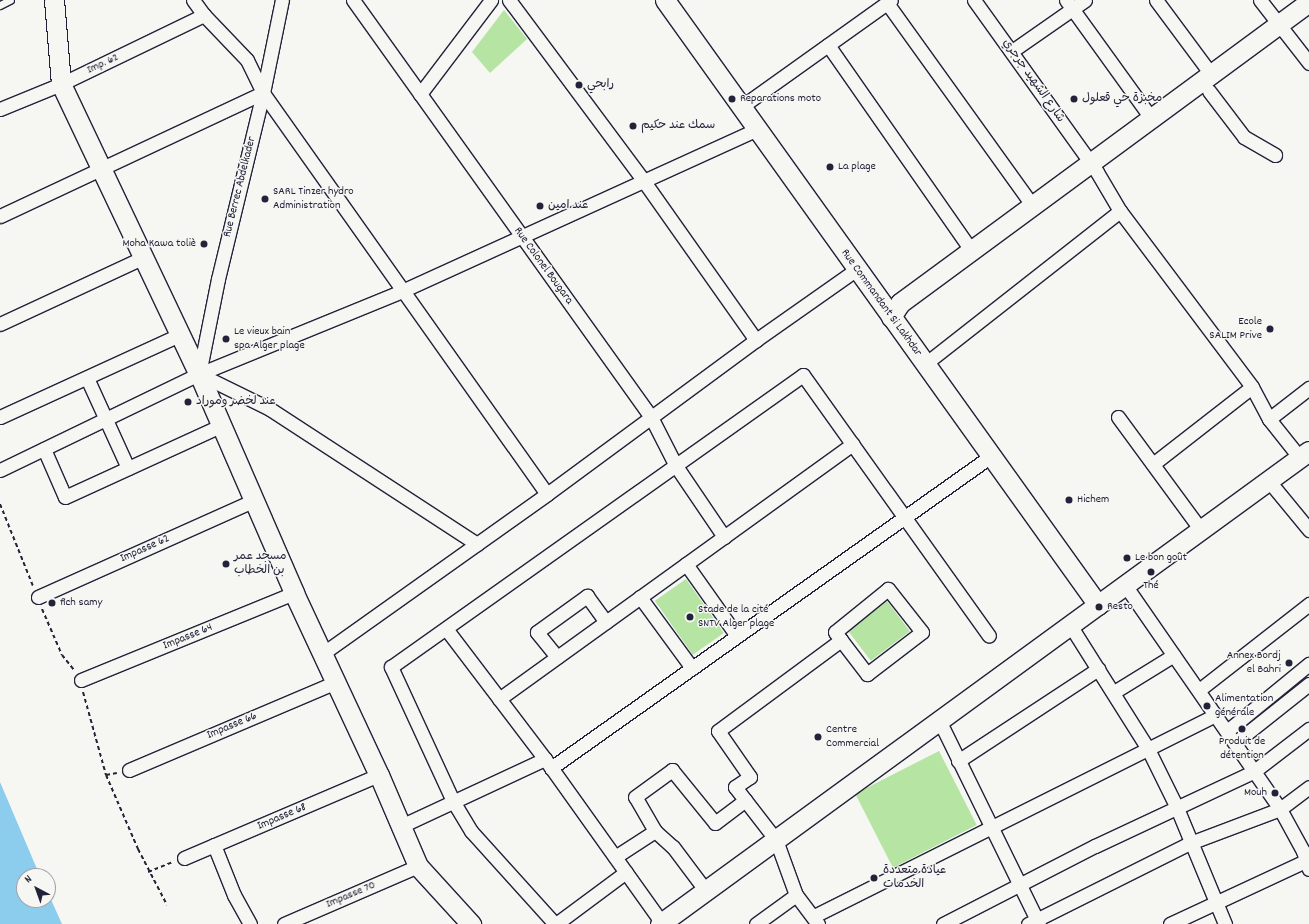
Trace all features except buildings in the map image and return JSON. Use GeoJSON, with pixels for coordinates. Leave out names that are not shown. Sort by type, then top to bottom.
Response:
{"type":"FeatureCollection","features":[{"type":"Feature","properties":{"kind":"street"},"geometry":{"type":"LineString","coordinates":[[54,0],[61,84],[142,258],[199,374],[253,501],[322,654],[379,775],[418,866],[471,924]]}},
{"type":"Feature","properties":{"kind":"street"},"geometry":{"type":"LineString","coordinates":[[193,0],[204,16],[246,60],[263,93],[402,292],[547,494]]}},
{"type":"Feature","properties":{"kind":"street","name":"Rue Berrec Abdelkader"},"geometry":{"type":"LineString","coordinates":[[199,374],[218,279],[263,93],[282,0]]}},
{"type":"Feature","properties":{"kind":"street","name":"Rue Colonel Bougara"},"geometry":{"type":"LineString","coordinates":[[353,0],[652,417],[676,466],[724,537]]}},
{"type":"Feature","properties":{"kind":"street"},"geometry":{"type":"LineString","coordinates":[[420,94],[491,0]]}},
{"type":"Feature","properties":{"kind":"street"},"geometry":{"type":"LineString","coordinates":[[509,0],[643,180],[756,340]]}},
{"type":"Feature","properties":{"kind":"street","name":"Rue Commandant Si Lakhdar"},"geometry":{"type":"LineString","coordinates":[[665,0],[1098,605]]}},
{"type":"Feature","properties":{"kind":"street","name":"شارع الشهيد جرجري"},"geometry":{"type":"LineString","coordinates":[[974,0],[1094,168],[1120,211],[1252,387],[1269,419],[1304,454]]}},
{"type":"Feature","properties":{"kind":"street"},"geometry":{"type":"LineString","coordinates":[[1012,52],[1069,5],[1085,0]]}},
{"type":"Feature","properties":{"kind":"street"},"geometry":{"type":"LineString","coordinates":[[1156,0],[1244,137],[1275,156]]}},
{"type":"Feature","properties":{"kind":"street"},"geometry":{"type":"LineString","coordinates":[[1260,0],[1309,63]]}},
{"type":"Feature","properties":{"kind":"street"},"geometry":{"type":"LineString","coordinates":[[741,107],[889,1],[1032,205]]}},
{"type":"Feature","properties":{"kind":"street"},"geometry":{"type":"LineString","coordinates":[[891,316],[906,312],[1094,168],[1283,28],[1309,2]]}},
{"type":"Feature","properties":{"kind":"street"},"geometry":{"type":"LineString","coordinates":[[1069,5],[1151,118]]}},
{"type":"Feature","properties":{"kind":"street","name":"Imp. 62"},"geometry":{"type":"LineString","coordinates":[[0,109],[61,84],[204,16]]}},
{"type":"Feature","properties":{"kind":"street"},"geometry":{"type":"LineString","coordinates":[[1283,28],[1309,16]]}},
{"type":"Feature","properties":{"kind":"street"},"geometry":{"type":"LineString","coordinates":[[828,45],[971,250]]}},
{"type":"Feature","properties":{"kind":"street"},"geometry":{"type":"LineString","coordinates":[[891,316],[900,303],[1032,205],[1094,168],[1151,118],[1210,82]]}},
{"type":"Feature","properties":{"kind":"street"},"geometry":{"type":"LineString","coordinates":[[0,216],[263,93]]}},
{"type":"Feature","properties":{"kind":"street"},"geometry":{"type":"LineString","coordinates":[[0,470],[199,374],[402,292],[521,236],[757,129]]}},
{"type":"Feature","properties":{"kind":"street"},"geometry":{"type":"LineString","coordinates":[[925,364],[1120,211]]}},
{"type":"Feature","properties":{"kind":"street"},"geometry":{"type":"LineString","coordinates":[[0,324],[142,258]]}},
{"type":"Feature","properties":{"kind":"street"},"geometry":{"type":"LineString","coordinates":[[322,654],[547,494],[756,340],[857,269]]}},
{"type":"Feature","properties":{"kind":"street"},"geometry":{"type":"LineString","coordinates":[[0,417],[179,335]]}},
{"type":"Feature","properties":{"kind":"street"},"geometry":{"type":"LineString","coordinates":[[199,374],[270,409],[477,544]]}},
{"type":"Feature","properties":{"kind":"street"},"geometry":{"type":"LineString","coordinates":[[626,872],[555,924],[471,831],[453,801],[391,667],[439,632],[446,630],[803,375],[989,636]]}},
{"type":"Feature","properties":{"kind":"street"},"geometry":{"type":"LineString","coordinates":[[87,378],[128,468]]}},
{"type":"Feature","properties":{"kind":"street"},"geometry":{"type":"LineString","coordinates":[[1153,464],[1252,387]]}},
{"type":"Feature","properties":{"kind":"street"},"geometry":{"type":"LineString","coordinates":[[1269,419],[1309,388]]}},
{"type":"Feature","properties":{"kind":"street"},"geometry":{"type":"LineString","coordinates":[[1118,417],[1201,530]]}},
{"type":"Feature","properties":{"kind":"street"},"geometry":{"type":"LineString","coordinates":[[44,449],[65,497],[220,426]]}},
{"type":"Feature","properties":{"kind":"street"},"geometry":{"type":"LineString","coordinates":[[499,699],[853,444]]}},
{"type":"Feature","properties":{"kind":"street"},"geometry":{"type":"LineString","coordinates":[[446,630],[548,763],[661,923],[1304,454]]}},
{"type":"Feature","properties":{"kind":"street"},"geometry":{"type":"LineString","coordinates":[[401,826],[453,801],[548,763],[692,668],[991,456]]}},
{"type":"Feature","properties":{"kind":"street"},"geometry":{"type":"LineString","coordinates":[[1268,480],[1309,530]]}},
{"type":"Feature","properties":{"kind":"street","name":"Impasse 62"},"geometry":{"type":"LineString","coordinates":[[38,597],[253,501]]}},
{"type":"Feature","properties":{"kind":"street"},"geometry":{"type":"LineString","coordinates":[[686,564],[737,636]]}},
{"type":"Feature","properties":{"kind":"street"},"geometry":{"type":"LineString","coordinates":[[1125,585],[1215,715],[1236,742],[1253,772],[1280,809],[1307,857],[1170,924]]}},
{"type":"Feature","properties":{"kind":"street"},"geometry":{"type":"LineString","coordinates":[[888,589],[922,632],[866,674],[841,640],[835,632],[888,589]]}},
{"type":"Feature","properties":{"kind":"street","name":"Impasse 64"},"geometry":{"type":"LineString","coordinates":[[81,680],[294,593]]}},
{"type":"Feature","properties":{"kind":"street"},"geometry":{"type":"LineString","coordinates":[[557,657],[537,632],[587,596],[606,622]]}},
{"type":"Feature","properties":{"kind":"street"},"geometry":{"type":"LineString","coordinates":[[640,597],[692,668]]}},
{"type":"Feature","properties":{"kind":"street"},"geometry":{"type":"LineString","coordinates":[[1199,690],[1309,604]]}},
{"type":"Feature","properties":{"kind":"street"},"geometry":{"type":"LineString","coordinates":[[1070,625],[1114,692],[1148,749],[1177,808],[1190,844],[1225,924]]}},
{"type":"Feature","properties":{"kind":"street"},"geometry":{"type":"LineString","coordinates":[[841,640],[718,731],[750,776],[735,787],[776,840],[796,895],[816,920],[993,827],[1215,715]]}},
{"type":"Feature","properties":{"kind":"street"},"geometry":{"type":"LineString","coordinates":[[1114,692],[1174,655]]}},
{"type":"Feature","properties":{"kind":"street"},"geometry":{"type":"LineString","coordinates":[[1227,731],[1309,664]]}},
{"type":"Feature","properties":{"kind":"street"},"geometry":{"type":"LineString","coordinates":[[958,762],[1098,669]]}},
{"type":"Feature","properties":{"kind":"street","name":"Impasse 66"},"geometry":{"type":"LineString","coordinates":[[129,770],[336,682]]}},
{"type":"Feature","properties":{"kind":"street"},"geometry":{"type":"LineString","coordinates":[[1236,742],[1309,684]]}},
{"type":"Feature","properties":{"kind":"street"},"geometry":{"type":"LineString","coordinates":[[939,720],[958,762],[993,827],[1035,923],[1190,844],[1280,809],[1309,787]]}},
{"type":"Feature","properties":{"kind":"street"},"geometry":{"type":"LineString","coordinates":[[944,924],[1019,887],[1095,846],[1253,772],[1309,729]]}},
{"type":"Feature","properties":{"kind":"street"},"geometry":{"type":"LineString","coordinates":[[706,891],[673,847],[655,831],[634,797],[672,770],[715,822],[744,800]]}},
{"type":"Feature","properties":{"kind":"street","name":"Impasse 68"},"geometry":{"type":"LineString","coordinates":[[184,858],[379,775]]}},
{"type":"Feature","properties":{"kind":"street"},"geometry":{"type":"LineString","coordinates":[[615,858],[655,831]]}},
{"type":"Feature","properties":{"kind":"street"},"geometry":{"type":"LineString","coordinates":[[214,845],[234,895],[250,924]]}},
{"type":"Feature","properties":{"kind":"street","name":"Impasse 70"},"geometry":{"type":"LineString","coordinates":[[284,924],[418,866]]}},
{"type":"Feature","properties":{"kind":"street"},"geometry":{"type":"LineString","coordinates":[[756,924],[796,895]]}},
{"type":"Feature","properties":{"kind":"lane"},"geometry":{"type":"LineString","coordinates":[[0,5],[10,0]]}},
{"type":"Feature","properties":{"kind":"path"},"geometry":{"type":"LineString","coordinates":[[0,504],[62,655],[81,680],[86,707],[106,775],[148,872],[167,905]]}},
{"type":"Feature","properties":{"kind":"path"},"geometry":{"type":"LineString","coordinates":[[148,872],[184,858]]}},
{"type":"Feature","properties":{"kind":"green space"},"geometry":{"type":"Polygon","coordinates":[[[504,10],[527,39],[490,73],[472,52],[504,10]]]}},
{"type":"Feature","properties":{"kind":"green space","name":"Stade de la cité SNTV Alger plage"},"geometry":{"type":"Polygon","coordinates":[[[686,579],[724,633],[693,655],[655,601],[686,579]]]}},
{"type":"Feature","properties":{"kind":"green space"},"geometry":{"type":"Polygon","coordinates":[[[887,601],[910,631],[871,661],[848,630],[887,601]]]}},
{"type":"Feature","properties":{"kind":"green space"},"geometry":{"type":"Polygon","coordinates":[[[939,751],[977,825],[893,868],[855,794],[939,751]]]}},
{"type":"Feature","properties":{"kind":"water"},"geometry":{"type":"Polygon","coordinates":[[[0,782],[37,868],[16,868],[16,908],[55,908],[62,924],[0,924],[0,782]]]}},
{"type":"Feature","properties":{"kind":"place","name":"رابحي"},"geometry":{"type":"Point","coordinates":[579,85]}},
{"type":"Feature","properties":{"kind":"place","name":"Reparations moto"},"geometry":{"type":"Point","coordinates":[732,99]}},
{"type":"Feature","properties":{"kind":"place","name":"مخبزة حي قعلول"},"geometry":{"type":"Point","coordinates":[1074,99]}},
{"type":"Feature","properties":{"kind":"place","name":"سمك عند حكيم"},"geometry":{"type":"Point","coordinates":[633,126]}},
{"type":"Feature","properties":{"kind":"place","name":"La plage"},"geometry":{"type":"Point","coordinates":[830,167]}},
{"type":"Feature","properties":{"kind":"place","name":"SARL Tinzer hydro Administration"},"geometry":{"type":"Point","coordinates":[265,199]}},
{"type":"Feature","properties":{"kind":"place","name":"عند امين"},"geometry":{"type":"Point","coordinates":[540,206]}},
{"type":"Feature","properties":{"kind":"place","name":"Moha Kawa toliè"},"geometry":{"type":"Point","coordinates":[204,244]}},
{"type":"Feature","properties":{"kind":"place","name":"Ecole SALIM Prive"},"geometry":{"type":"Point","coordinates":[1270,329]}},
{"type":"Feature","properties":{"kind":"place","name":"Le vieux bain spa Alger plage"},"geometry":{"type":"Point","coordinates":[226,339]}},
{"type":"Feature","properties":{"kind":"place","name":"عند لخضر وموراد"},"geometry":{"type":"Point","coordinates":[188,402]}},
{"type":"Feature","properties":{"kind":"place","name":"Hichem"},"geometry":{"type":"Point","coordinates":[1069,500]}},
{"type":"Feature","properties":{"kind":"place","name":"Le bon goût"},"geometry":{"type":"Point","coordinates":[1127,558]}},
{"type":"Feature","properties":{"kind":"place","name":"مسجد عمر بن الخطاب"},"geometry":{"type":"Point","coordinates":[226,564]}},
{"type":"Feature","properties":{"kind":"place","name":"Thé"},"geometry":{"type":"Point","coordinates":[1151,572]}},
{"type":"Feature","properties":{"kind":"place","name":"fich samy"},"geometry":{"type":"Point","coordinates":[52,603]}},
{"type":"Feature","properties":{"kind":"place","name":"Resto"},"geometry":{"type":"Point","coordinates":[1099,607]}},
{"type":"Feature","properties":{"kind":"place","name":"Stade de la cité SNTV Alger plage"},"geometry":{"type":"Point","coordinates":[690,617]}},
{"type":"Feature","properties":{"kind":"place","name":"Annex Bordj el Bahri"},"geometry":{"type":"Point","coordinates":[1289,663]}},
{"type":"Feature","properties":{"kind":"place","name":"Alimentation générale"},"geometry":{"type":"Point","coordinates":[1207,706]}},
{"type":"Feature","properties":{"kind":"place","name":"Produit de détention"},"geometry":{"type":"Point","coordinates":[1242,729]}},
{"type":"Feature","properties":{"kind":"place","name":"Centre Commercial"},"geometry":{"type":"Point","coordinates":[818,737]}},
{"type":"Feature","properties":{"kind":"place","name":"Mouh"},"geometry":{"type":"Point","coordinates":[1275,793]}},
{"type":"Feature","properties":{"kind":"place","name":"عيادة متعددة الخدمات"},"geometry":{"type":"Point","coordinates":[874,878]}}]}
